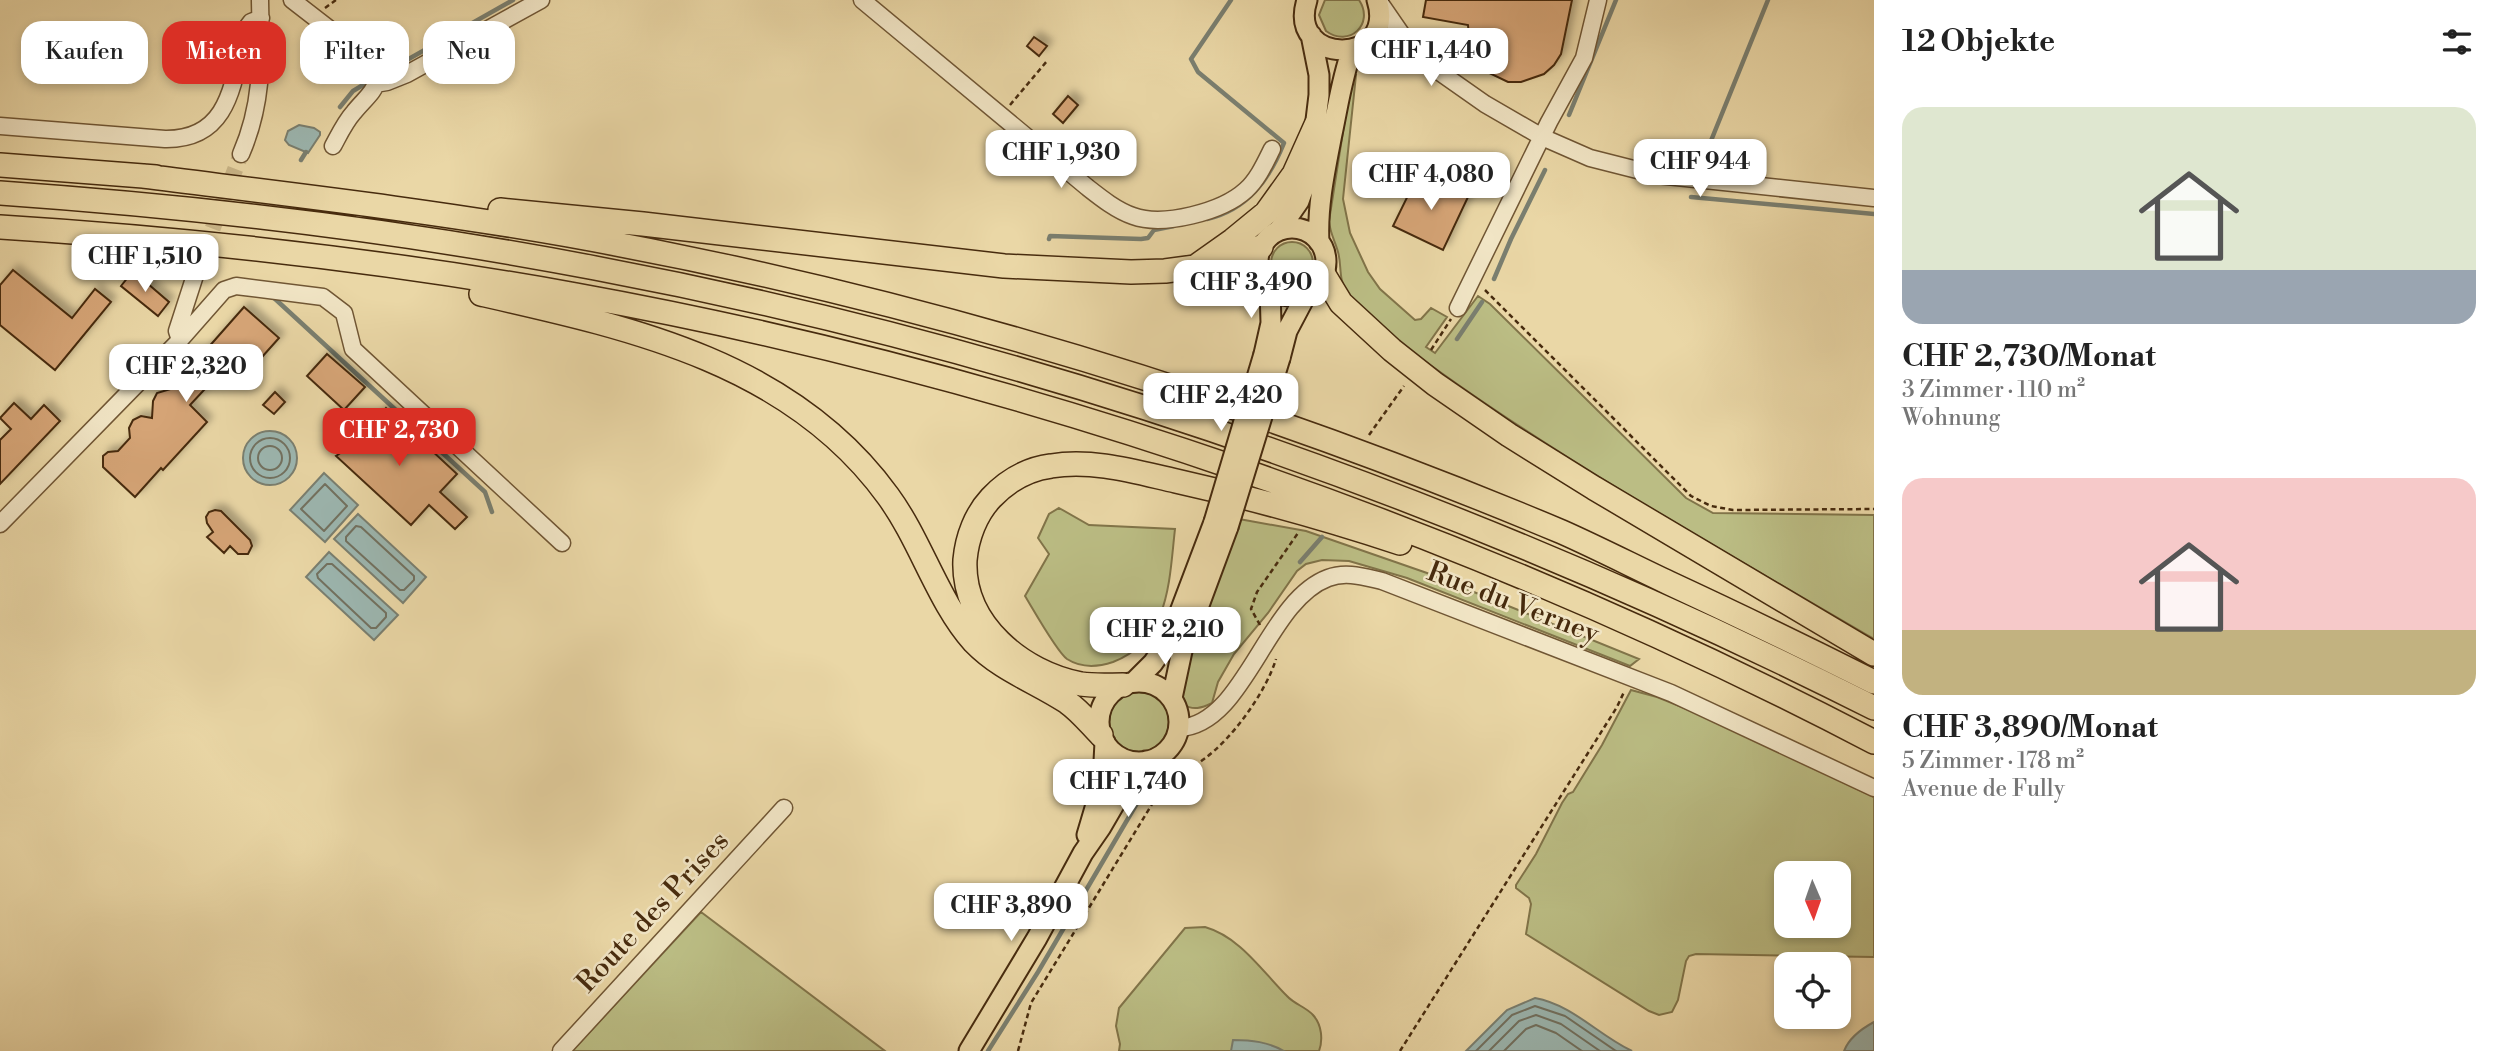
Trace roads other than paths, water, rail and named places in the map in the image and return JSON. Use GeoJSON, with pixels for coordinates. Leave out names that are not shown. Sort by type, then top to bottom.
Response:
{"type":"FeatureCollection","features":[{"type":"Feature","properties":{"kind":"highway"},"geometry":{"type":"LineString","coordinates":[[1195,267],[1266,213],[1294,174],[1316,125]]}},
{"type":"Feature","properties":{"kind":"highway"},"geometry":{"type":"LineString","coordinates":[[0,165],[143,176],[643,224],[1023,267],[1165,271],[1223,261],[1261,247]]}},
{"type":"Feature","properties":{"kind":"highway"},"geometry":{"type":"LineString","coordinates":[[143,176],[369,205],[566,235],[789,281],[1040,347],[1267,419],[1423,476],[1566,534],[1874,682]]}},
{"type":"Feature","properties":{"kind":"highway"},"geometry":{"type":"LineString","coordinates":[[0,193],[258,216],[516,253],[765,303],[973,356],[1243,439],[1430,508],[1575,567],[1696,621],[1874,708]]}},
{"type":"Feature","properties":{"kind":"highway"},"geometry":{"type":"LineString","coordinates":[[0,227],[270,252],[476,279],[705,321],[925,375],[1075,418],[1285,486],[1426,538],[1614,616],[1874,742]]}},
{"type":"Feature","properties":{"kind":"highway"},"geometry":{"type":"LineString","coordinates":[[270,252],[522,303],[689,351],[723,363],[760,382],[821,425],[876,480],[912,533],[953,612],[981,648],[1006,668],[1066,701],[1103,738]]}},
{"type":"Feature","properties":{"kind":"highway"},"geometry":{"type":"LineString","coordinates":[[1324,275],[1341,303],[1391,350],[1509,435],[1874,654]]}},
{"type":"Feature","properties":{"kind":"highway"},"geometry":{"type":"LineString","coordinates":[[1128,683],[1083,684],[1036,667],[995,638],[976,613],[966,579],[966,552],[970,536],[986,503],[999,490],[1022,475],[1049,466],[1087,465],[1191,484],[1357,529],[1614,616]]}},
{"type":"Feature","properties":{"kind":"main road"},"geometry":{"type":"LineString","coordinates":[[1272,356],[1270,289],[1259,272],[1258,257],[1266,239],[1279,230],[1304,189],[1310,170],[1319,75],[1304,15],[1307,0]]}},
{"type":"Feature","properties":{"kind":"main road"},"geometry":{"type":"LineString","coordinates":[[1172,698],[1182,651],[1272,356],[1307,293],[1324,275],[1326,260],[1318,227],[1324,174],[1339,97],[1358,47],[1373,35],[1379,23],[1378,0]]}},
{"type":"Feature","properties":{"kind":"main road"},"geometry":{"type":"LineString","coordinates":[[1311,35],[1329,49],[1358,47]]}},
{"type":"Feature","properties":{"kind":"main road"},"geometry":{"type":"LineString","coordinates":[[1279,230],[1301,229],[1320,242]]}},
{"type":"Feature","properties":{"kind":"main road"},"geometry":{"type":"LineString","coordinates":[[1270,289],[1286,296],[1307,293]]}},
{"type":"Feature","properties":{"kind":"main road"},"geometry":{"type":"LineString","coordinates":[[1083,853],[1103,781],[1100,717],[1103,706],[1109,695],[1153,663],[1170,638],[1221,525]]}},
{"type":"Feature","properties":{"kind":"main road"},"geometry":{"type":"LineString","coordinates":[[1103,738],[1112,751],[1123,758],[1146,761],[1160,756],[1171,747],[1179,728],[1179,712],[1172,698],[1155,685],[1128,683]]}},
{"type":"Feature","properties":{"kind":"main road"},"geometry":{"type":"LineString","coordinates":[[969,1051],[1031,949],[1083,853],[1126,784],[1146,761]]}},
{"type":"Feature","properties":{"kind":"street"},"geometry":{"type":"LineString","coordinates":[[241,154],[253,124],[262,75],[260,0]]}},
{"type":"Feature","properties":{"kind":"street"},"geometry":{"type":"LineString","coordinates":[[292,0],[319,21]]}},
{"type":"Feature","properties":{"kind":"street"},"geometry":{"type":"LineString","coordinates":[[409,73],[541,0]]}},
{"type":"Feature","properties":{"kind":"street"},"geometry":{"type":"LineString","coordinates":[[862,0],[1112,206],[1133,216],[1153,221],[1199,213],[1236,198],[1253,183],[1272,149]]}},
{"type":"Feature","properties":{"kind":"street"},"geometry":{"type":"LineString","coordinates":[[1378,0],[1411,48],[1485,104],[1542,137],[1590,158],[1657,175],[1874,198]]}},
{"type":"Feature","properties":{"kind":"street"},"geometry":{"type":"LineString","coordinates":[[1458,308],[1584,58],[1598,0]]}},
{"type":"Feature","properties":{"kind":"street"},"geometry":{"type":"LineString","coordinates":[[0,126],[165,139],[185,138],[201,133],[215,121],[225,105],[245,30],[251,22],[261,18]]}},
{"type":"Feature","properties":{"kind":"street"},"geometry":{"type":"LineString","coordinates":[[1358,47],[1380,42],[1411,48]]}},
{"type":"Feature","properties":{"kind":"street"},"geometry":{"type":"LineString","coordinates":[[333,146],[353,113],[373,93],[375,84]]}},
{"type":"Feature","properties":{"kind":"street"},"geometry":{"type":"LineString","coordinates":[[180,340],[177,331],[199,263]]}},
{"type":"Feature","properties":{"kind":"street"},"geometry":{"type":"LineString","coordinates":[[0,524],[180,340],[224,290],[236,286],[323,297],[344,313],[353,349],[562,542]]}},
{"type":"Feature","properties":{"kind":"street","name":"Rue du Verney"},"geometry":{"type":"LineString","coordinates":[[1179,728],[1197,725],[1216,711],[1240,683],[1292,604],[1329,578],[1352,574],[1382,581],[1631,677],[1714,712],[1874,788]]}},
{"type":"Feature","properties":{"kind":"street","name":"Route des Prises"},"geometry":{"type":"LineString","coordinates":[[561,1051],[784,808]]}},
{"type":"Feature","properties":{"kind":"water"},"geometry":{"type":"Polygon","coordinates":[[[299,125],[320,132],[308,153],[289,145],[285,140],[288,131],[299,125]]]}},
{"type":"Feature","properties":{"kind":"water"},"geometry":{"type":"Polygon","coordinates":[[[275,431],[285,435],[293,443],[297,458],[293,473],[285,481],[265,485],[255,481],[247,473],[243,453],[247,443],[255,435],[275,431]]]}},
{"type":"Feature","properties":{"kind":"water"},"geometry":{"type":"Polygon","coordinates":[[[324,473],[358,505],[325,542],[290,510],[324,473]]]}},
{"type":"Feature","properties":{"kind":"water"},"geometry":{"type":"Polygon","coordinates":[[[358,514],[426,577],[403,603],[334,539],[358,514]]]}},
{"type":"Feature","properties":{"kind":"water"},"geometry":{"type":"Polygon","coordinates":[[[329,552],[398,615],[374,640],[306,577],[329,552]]]}},
{"type":"Feature","properties":{"kind":"water"},"geometry":{"type":"Polygon","coordinates":[[[1535,998],[1561,1007],[1632,1051],[1466,1051],[1507,1010],[1535,998]]]}},
{"type":"Feature","properties":{"kind":"water"},"geometry":{"type":"Polygon","coordinates":[[[1874,1022],[1874,1051],[1844,1051],[1856,1034],[1874,1022]]]}},
{"type":"Feature","properties":{"kind":"water"},"geometry":{"type":"Polygon","coordinates":[[[1233,1040],[1260,1042],[1284,1051],[1231,1051],[1233,1040]]]}},
{"type":"Feature","properties":{"kind":"waterway"},"geometry":{"type":"LineString","coordinates":[[409,59],[513,0]]}},
{"type":"Feature","properties":{"kind":"waterway"},"geometry":{"type":"LineString","coordinates":[[1207,219],[1234,208],[1255,191],[1264,181],[1284,143],[1198,72],[1191,59],[1231,0]]}},
{"type":"Feature","properties":{"kind":"waterway"},"geometry":{"type":"LineString","coordinates":[[1569,115],[1616,0]]}},
{"type":"Feature","properties":{"kind":"waterway"},"geometry":{"type":"LineString","coordinates":[[1702,163],[1768,0]]}},
{"type":"Feature","properties":{"kind":"waterway"},"geometry":{"type":"LineString","coordinates":[[340,107],[353,91],[365,84]]}},
{"type":"Feature","properties":{"kind":"waterway"},"geometry":{"type":"LineString","coordinates":[[301,160],[306,152]]}},
{"type":"Feature","properties":{"kind":"waterway"},"geometry":{"type":"LineString","coordinates":[[1494,279],[1545,170]]}},
{"type":"Feature","properties":{"kind":"waterway"},"geometry":{"type":"LineString","coordinates":[[1691,197],[1874,214]]}},
{"type":"Feature","properties":{"kind":"waterway"},"geometry":{"type":"LineString","coordinates":[[1049,239],[1050,236],[1141,239],[1148,238],[1154,230],[1174,226]]}},
{"type":"Feature","properties":{"kind":"waterway"},"geometry":{"type":"LineString","coordinates":[[273,297],[485,492],[492,512]]}},
{"type":"Feature","properties":{"kind":"waterway"},"geometry":{"type":"LineString","coordinates":[[1457,339],[1482,302]]}},
{"type":"Feature","properties":{"kind":"waterway"},"geometry":{"type":"LineString","coordinates":[[1300,562],[1322,537]]}},
{"type":"Feature","properties":{"kind":"waterway"},"geometry":{"type":"LineString","coordinates":[[988,1051],[1038,972],[1143,793]]}},
{"type":"Feature","properties":{"kind":"tunnel"},"geometry":{"type":"LineString","coordinates":[[204,251],[241,154]]}}]}
